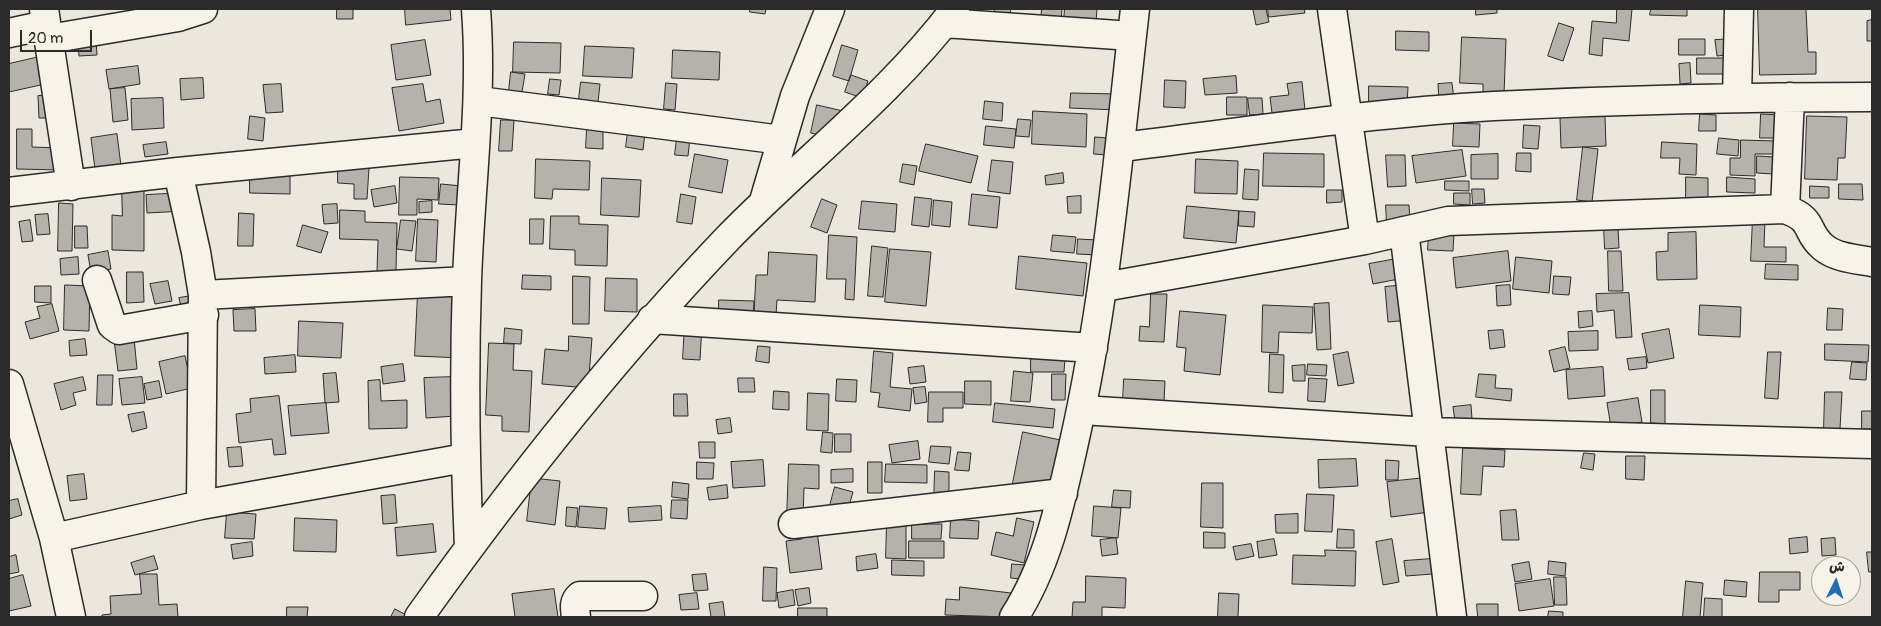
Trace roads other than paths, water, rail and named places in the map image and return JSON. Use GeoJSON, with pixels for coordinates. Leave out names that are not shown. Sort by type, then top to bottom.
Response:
{"type":"FeatureCollection","features":[{"type":"Feature","properties":{"kind":"street"},"geometry":{"type":"LineString","coordinates":[[9,33],[46,24],[178,16],[203,9]]}},
{"type":"Feature","properties":{"kind":"street"},"geometry":{"type":"LineString","coordinates":[[469,547],[466,458],[467,281],[479,101],[476,9]]}},
{"type":"Feature","properties":{"kind":"street"},"geometry":{"type":"LineString","coordinates":[[764,201],[795,96],[830,9]]}},
{"type":"Feature","properties":{"kind":"street"},"geometry":{"type":"LineString","coordinates":[[1014,617],[1040,569],[1062,493],[1082,410],[1104,287],[1122,147],[1135,9]]}},
{"type":"Feature","properties":{"kind":"street"},"geometry":{"type":"LineString","coordinates":[[1332,9],[1365,240]]}},
{"type":"Feature","properties":{"kind":"street"},"geometry":{"type":"LineString","coordinates":[[1737,98],[1739,9]]}},
{"type":"Feature","properties":{"kind":"street"},"geometry":{"type":"LineString","coordinates":[[419,617],[469,547],[652,319],[764,201],[872,101],[950,16],[1132,36]]}},
{"type":"Feature","properties":{"kind":"street"},"geometry":{"type":"LineString","coordinates":[[46,24],[71,186]]}},
{"type":"Feature","properties":{"kind":"street"},"geometry":{"type":"LineString","coordinates":[[1785,209],[1790,97]]}},
{"type":"Feature","properties":{"kind":"street"},"geometry":{"type":"LineString","coordinates":[[1122,147],[1348,119],[1493,106],[1737,98],[1872,97]]}},
{"type":"Feature","properties":{"kind":"street"},"geometry":{"type":"LineString","coordinates":[[479,101],[782,140]]}},
{"type":"Feature","properties":{"kind":"street"},"geometry":{"type":"LineString","coordinates":[[9,192],[178,172],[475,144]]}},
{"type":"Feature","properties":{"kind":"street"},"geometry":{"type":"LineString","coordinates":[[178,172],[196,252],[203,305],[201,505]]}},
{"type":"Feature","properties":{"kind":"street"},"geometry":{"type":"LineString","coordinates":[[1104,287],[1365,240],[1448,221],[1470,219],[1785,209],[1800,214],[1808,222],[1822,246],[1829,251],[1872,262]]}},
{"type":"Feature","properties":{"kind":"street"},"geometry":{"type":"LineString","coordinates":[[1404,231],[1452,617]]}},
{"type":"Feature","properties":{"kind":"street"},"geometry":{"type":"LineString","coordinates":[[97,280],[112,325],[119,330],[203,305],[467,281]]}},
{"type":"Feature","properties":{"kind":"street"},"geometry":{"type":"LineString","coordinates":[[652,319],[1093,348]]}},
{"type":"Feature","properties":{"kind":"street"},"geometry":{"type":"LineString","coordinates":[[9,384],[54,538],[71,617]]}},
{"type":"Feature","properties":{"kind":"street"},"geometry":{"type":"LineString","coordinates":[[1082,410],[1429,432],[1872,444]]}},
{"type":"Feature","properties":{"kind":"street"},"geometry":{"type":"LineString","coordinates":[[54,538],[201,505],[466,458]]}},
{"type":"Feature","properties":{"kind":"street"},"geometry":{"type":"LineString","coordinates":[[793,524],[1062,493]]}},
{"type":"Feature","properties":{"kind":"street"},"geometry":{"type":"LineString","coordinates":[[576,617],[576,600],[580,596],[643,596]]}}]}
